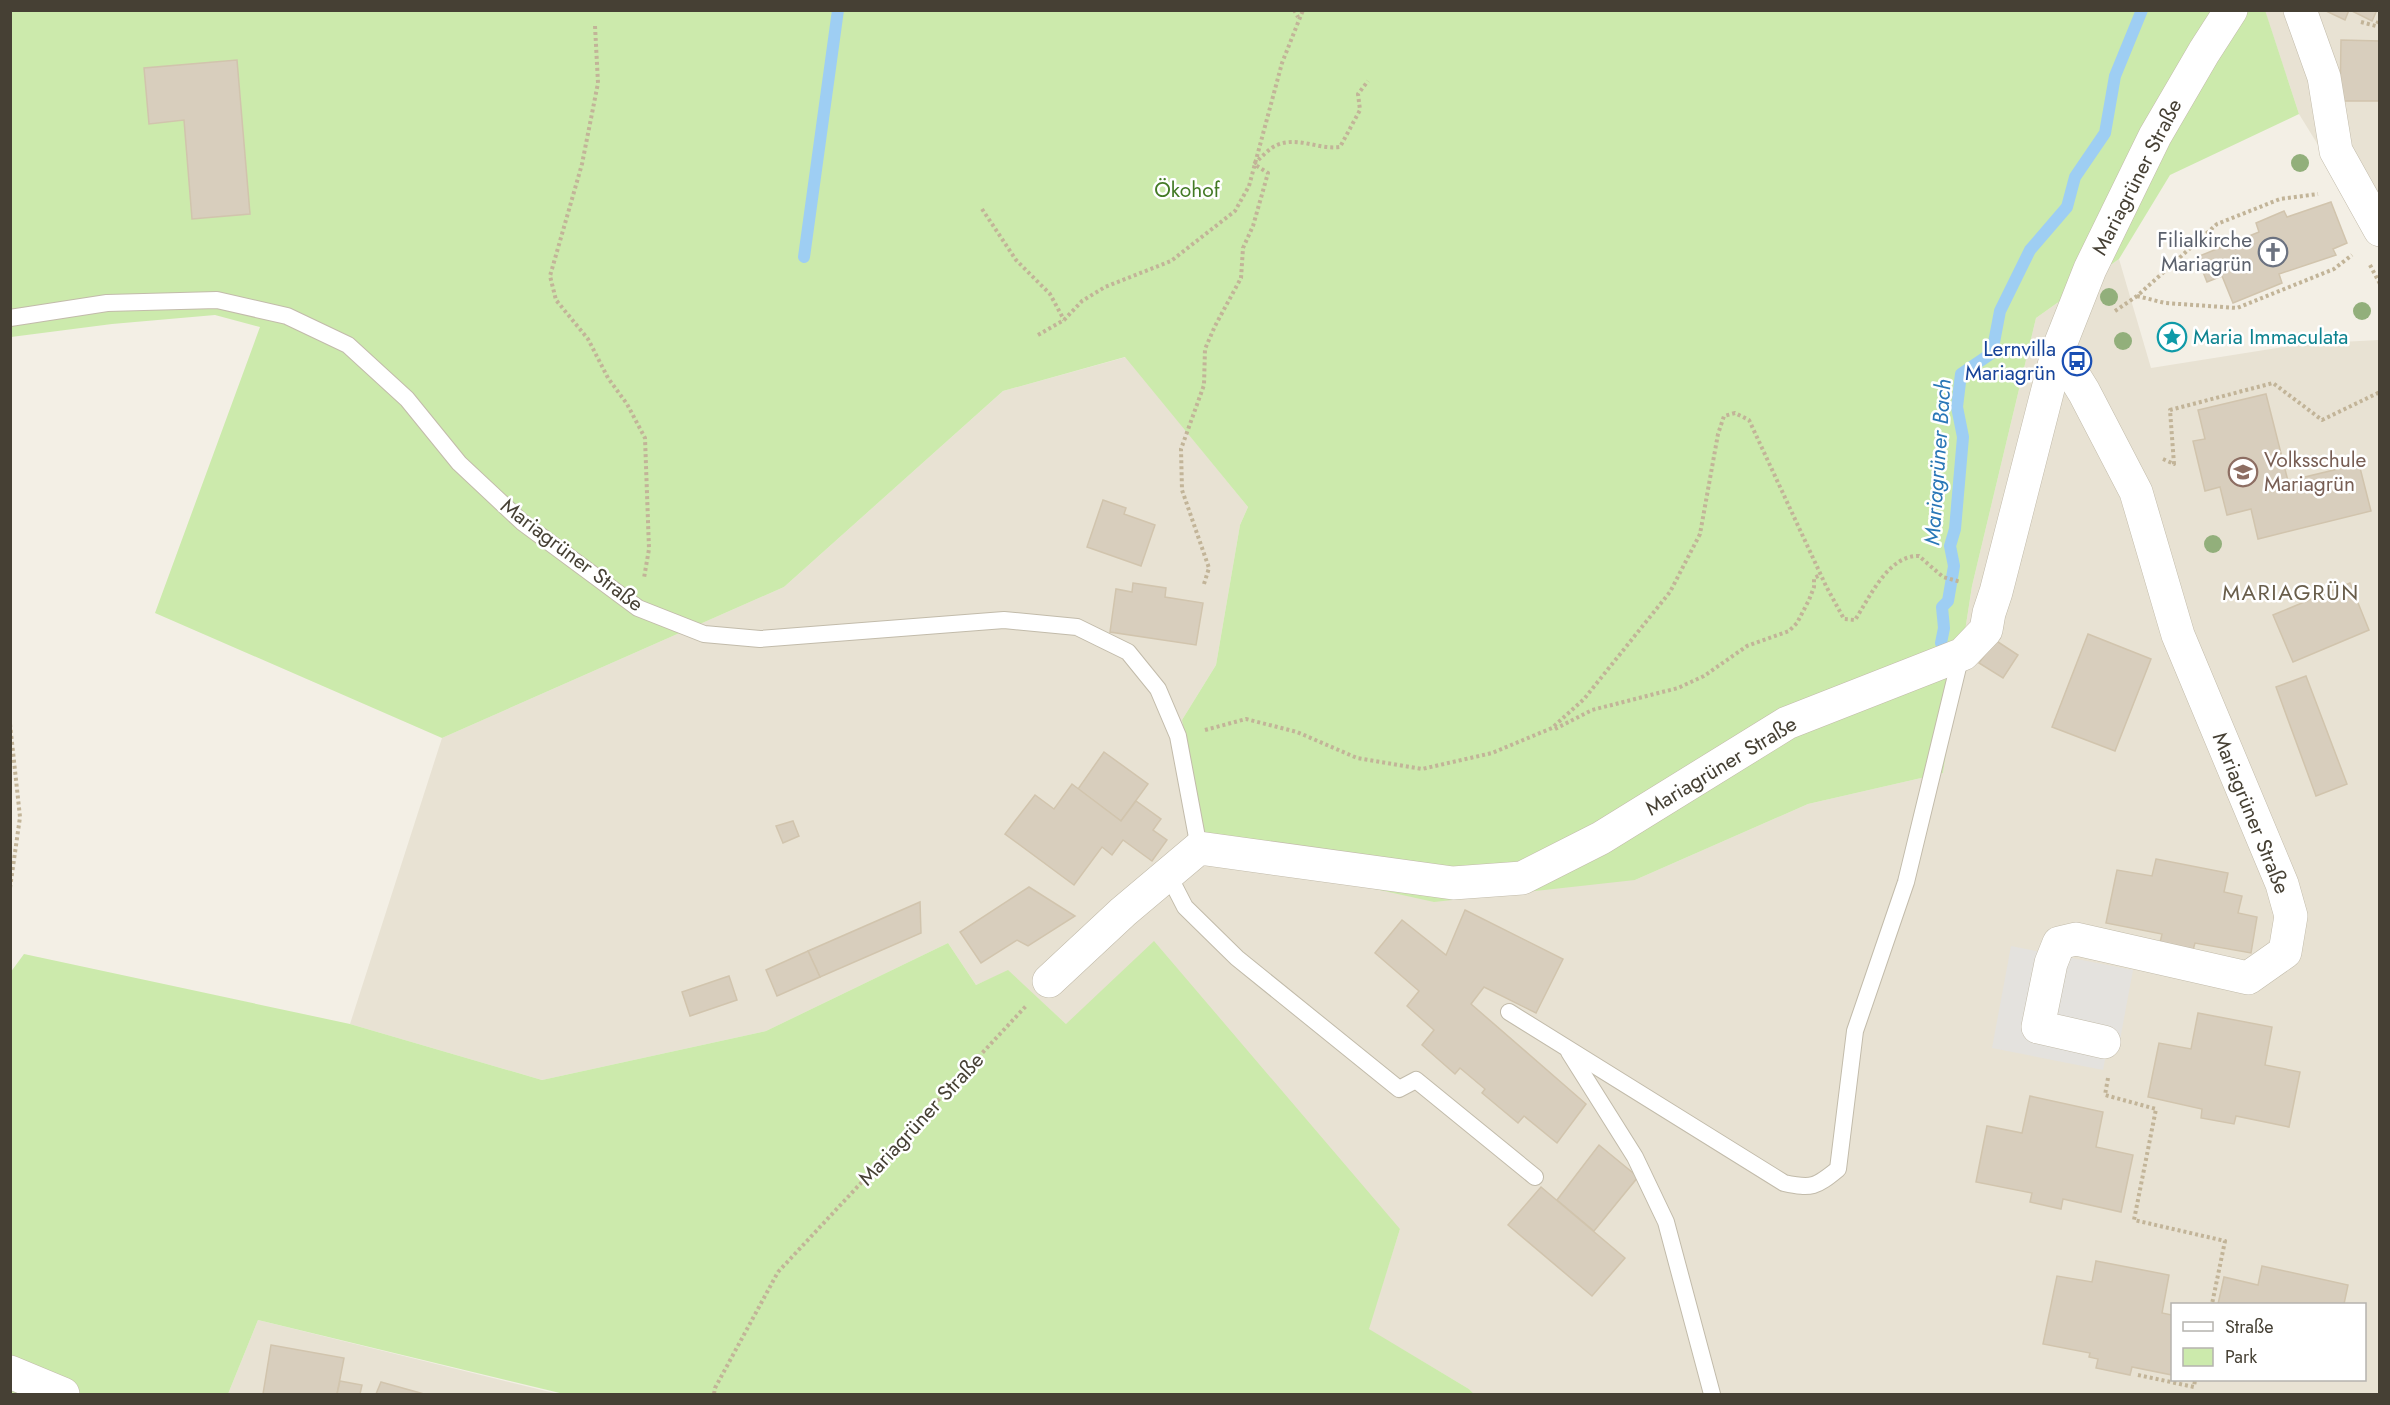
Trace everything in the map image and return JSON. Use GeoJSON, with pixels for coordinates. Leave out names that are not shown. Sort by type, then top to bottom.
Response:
{"type":"FeatureCollection","features":[{"type":"Feature","properties":{"kind":"street","name":"Mariagrüner Straße"},"geometry":{"type":"LineString","coordinates":[[1199,848],[1452,884],[1521,878],[1601,838],[1787,723],[1963,654],[1986,630],[2058,350],[2090,269],[2155,136],[2231,10]]}},
{"type":"Feature","properties":{"kind":"street"},"geometry":{"type":"LineString","coordinates":[[2300,10],[2325,77],[2336,151],[2373,218]]}},
{"type":"Feature","properties":{"kind":"street","name":"Mariagrüner Straße"},"geometry":{"type":"LineString","coordinates":[[2058,350],[2084,392],[2136,492],[2178,635],[2282,884],[2291,916],[2285,952],[2248,978],[2076,939],[2059,943],[2051,963],[2038,1028],[2104,1042]]}},
{"type":"Feature","properties":{"kind":"street"},"geometry":{"type":"LineString","coordinates":[[1048,981],[1199,848]]}},
{"type":"Feature","properties":{"kind":"street"},"geometry":{"type":"LineString","coordinates":[[16,1377],[63,1395]]}},
{"type":"Feature","properties":{"kind":"lane","name":"Mariagrüner Straße"},"geometry":{"type":"LineString","coordinates":[[10,318],[107,303],[217,300],[287,316],[348,345],[407,399],[459,464],[522,522],[638,608],[704,634],[760,639],[1004,620],[1077,627],[1128,652],[1158,689],[1179,741],[1199,848]]}},
{"type":"Feature","properties":{"kind":"lane"},"geometry":{"type":"LineString","coordinates":[[1509,1011],[1784,1183],[1807,1188],[1824,1180],[1838,1169],[1855,1030],[1906,882],[1963,654]]}},
{"type":"Feature","properties":{"kind":"lane"},"geometry":{"type":"LineString","coordinates":[[1168,874],[1185,907],[1237,958],[1399,1089],[1416,1080],[1535,1177]]}},
{"type":"Feature","properties":{"kind":"lane"},"geometry":{"type":"LineString","coordinates":[[1567,1048],[1635,1157],[1666,1222],[1712,1395]]}},
{"type":"Feature","properties":{"kind":"path"},"geometry":{"type":"LineString","coordinates":[[1294,10],[1298,17]]}},
{"type":"Feature","properties":{"kind":"path"},"geometry":{"type":"LineString","coordinates":[[1038,335],[1064,320],[1082,302],[1105,287],[1171,261],[1235,211],[1248,186],[1282,63],[1298,17],[1303,10]]}},
{"type":"Feature","properties":{"kind":"path"},"geometry":{"type":"LineString","coordinates":[[2361,22],[2376,26],[2379,18]]}},
{"type":"Feature","properties":{"kind":"path"},"geometry":{"type":"LineString","coordinates":[[595,26],[598,83],[582,164],[550,276],[556,300],[588,339],[608,378],[627,404],[645,438],[649,549],[638,608]]}},
{"type":"Feature","properties":{"kind":"path"},"geometry":{"type":"LineString","coordinates":[[1254,164],[1276,145],[1299,141],[1328,149],[1340,147],[1360,110],[1358,94],[1368,81]]}},
{"type":"Feature","properties":{"kind":"path"},"geometry":{"type":"LineString","coordinates":[[1204,584],[1209,568],[1182,490],[1181,449],[1204,386],[1206,349],[1215,326],[1241,278],[1243,248],[1253,226],[1269,173],[1254,164]]}},
{"type":"Feature","properties":{"kind":"path"},"geometry":{"type":"LineString","coordinates":[[2110,314],[2137,296],[2217,224],[2280,199],[2337,192],[2373,218],[2353,255],[2334,269],[2237,308],[2165,303],[2137,296]]}},
{"type":"Feature","properties":{"kind":"path"},"geometry":{"type":"LineString","coordinates":[[982,209],[1016,260],[1050,294],[1064,320]]}},
{"type":"Feature","properties":{"kind":"path"},"geometry":{"type":"LineString","coordinates":[[2158,452],[2163,460],[2174,464],[2170,410],[2274,383],[2322,420],[2379,392]]}},
{"type":"Feature","properties":{"kind":"path"},"geometry":{"type":"LineString","coordinates":[[1179,741],[1210,728],[1246,719],[1297,732],[1357,758],[1422,769],[1492,753],[1552,728],[1584,699],[1670,592],[1700,534],[1718,434],[1724,416],[1735,413],[1749,420],[1821,575],[1844,619],[1855,620],[1894,565],[1909,556],[1920,556],[1942,577],[1996,592]]}},
{"type":"Feature","properties":{"kind":"path"},"geometry":{"type":"LineString","coordinates":[[1555,729],[1592,710],[1678,688],[1704,676],[1747,646],[1789,631],[1797,623],[1809,600],[1814,587],[1814,578],[1821,575]]}},
{"type":"Feature","properties":{"kind":"path"},"geometry":{"type":"LineString","coordinates":[[10,724],[20,818],[10,888]]}},
{"type":"Feature","properties":{"kind":"path","name":"Mariagrüner Straße"},"geometry":{"type":"LineString","coordinates":[[714,1395],[715,1388],[778,1272],[1048,981]]}},
{"type":"Feature","properties":{"kind":"path"},"geometry":{"type":"LineString","coordinates":[[2104,1042],[2115,1044],[2104,1095],[2156,1109],[2134,1220],[2225,1241],[2212,1303]]}},
{"type":"Feature","properties":{"kind":"path"},"geometry":{"type":"LineString","coordinates":[[2138,1375],[2194,1387],[2195,1381]]}},
{"type":"Feature","properties":{"kind":"shaded area"},"geometry":{"type":"Polygon","coordinates":[[[2265,11],[2379,11],[2379,244],[2299,114],[2265,11]]]}},
{"type":"Feature","properties":{"kind":"shaded area"},"geometry":{"type":"Polygon","coordinates":[[[2119,259],[2151,368],[2302,344],[2379,340],[2379,1394],[1474,1394],[1368,1329],[1400,1229],[1066,1024],[1008,971],[976,985],[948,943],[766,1031],[542,1080],[350,1024],[442,738],[784,587],[1003,391],[1126,357],[1248,507],[1240,525],[1216,665],[1182,720],[1635,880],[1808,804],[1943,773],[1972,586],[2036,318],[2119,259]]]}},
{"type":"Feature","properties":{"kind":"shaded area"},"geometry":{"type":"Polygon","coordinates":[[[2011,946],[2133,970],[2120,1040],[2109,1039],[2103,1070],[1992,1048],[2011,946]]]}},
{"type":"Feature","properties":{"kind":"shaded area"},"geometry":{"type":"Polygon","coordinates":[[[258,1320],[558,1394],[228,1394],[258,1320]]]}},
{"type":"Feature","properties":{"kind":"green space","name":"Ökohof"},"geometry":{"type":"Polygon","coordinates":[[[2265,10],[2299,114],[2170,175],[2119,259],[2036,318],[1972,586],[1943,773],[1808,804],[1635,880],[1434,902],[1240,859],[1206,838],[1182,720],[1216,665],[1240,525],[1248,507],[1125,357],[1003,391],[784,587],[442,738],[155,613],[260,327],[215,315],[112,324],[11,337],[10,11],[2265,10]]]}},
{"type":"Feature","properties":{"kind":"green space"},"geometry":{"type":"Polygon","coordinates":[[[1154,941],[1400,1229],[1369,1329],[1474,1394],[564,1394],[258,1320],[228,1394],[11,1394],[10,973],[24,954],[350,1024],[542,1080],[766,1031],[948,943],[976,985],[1008,970],[1066,1024],[1154,941]]]}},
{"type":"Feature","properties":{"kind":"building"},"geometry":{"type":"Polygon","coordinates":[[[2324,10],[2349,10],[2345,20],[2324,10]]]}},
{"type":"Feature","properties":{"kind":"building"},"geometry":{"type":"Polygon","coordinates":[[[2350,10],[2377,10],[2372,21],[2350,10]]]}},
{"type":"Feature","properties":{"kind":"building"},"geometry":{"type":"Polygon","coordinates":[[[2341,40],[2380,41],[2380,101],[2340,101],[2341,40]]]}},
{"type":"Feature","properties":{"kind":"building"},"geometry":{"type":"Polygon","coordinates":[[[237,60],[250,214],[192,219],[184,120],[149,124],[144,68],[237,60]]]}},
{"type":"Feature","properties":{"kind":"building","name":"Filialkirche Mariagrün"},"geometry":{"type":"Polygon","coordinates":[[[2331,202],[2347,243],[2333,249],[2336,255],[2279,274],[2282,283],[2233,303],[2222,276],[2207,282],[2197,257],[2259,232],[2256,223],[2284,211],[2287,217],[2331,202]]]}},
{"type":"Feature","properties":{"kind":"building","name":"Volksschule Mariagrün"},"geometry":{"type":"Polygon","coordinates":[[[2266,394],[2288,481],[2359,464],[2371,511],[2258,539],[2251,509],[2227,515],[2220,487],[2205,491],[2193,441],[2205,439],[2198,410],[2266,394]]]}},
{"type":"Feature","properties":{"kind":"building"},"geometry":{"type":"Polygon","coordinates":[[[1103,500],[1126,508],[1124,514],[1155,525],[1141,566],[1087,547],[1103,500]]]}},
{"type":"Feature","properties":{"kind":"building"},"geometry":{"type":"Polygon","coordinates":[[[1133,583],[1166,588],[1165,597],[1203,603],[1196,645],[1110,632],[1116,589],[1132,592],[1133,583]]]}},
{"type":"Feature","properties":{"kind":"building"},"geometry":{"type":"Polygon","coordinates":[[[2350,583],[2369,630],[2293,662],[2273,615],[2350,583]]]}},
{"type":"Feature","properties":{"kind":"building"},"geometry":{"type":"Polygon","coordinates":[[[2088,634],[2151,659],[2115,751],[2052,727],[2088,634]]]}},
{"type":"Feature","properties":{"kind":"building"},"geometry":{"type":"Polygon","coordinates":[[[1995,640],[2018,655],[2003,678],[1979,663],[1995,640]]]}},
{"type":"Feature","properties":{"kind":"building"},"geometry":{"type":"Polygon","coordinates":[[[2306,676],[2347,784],[2316,796],[2276,687],[2306,676]]]}},
{"type":"Feature","properties":{"kind":"building"},"geometry":{"type":"Polygon","coordinates":[[[1104,752],[1148,784],[1121,821],[1078,789],[1104,752]]]}},
{"type":"Feature","properties":{"kind":"building"},"geometry":{"type":"Polygon","coordinates":[[[1072,784],[1121,821],[1136,801],[1161,819],[1153,830],[1167,840],[1152,861],[1123,840],[1112,855],[1102,847],[1074,885],[1005,834],[1035,795],[1054,809],[1072,784]]]}},
{"type":"Feature","properties":{"kind":"building"},"geometry":{"type":"Polygon","coordinates":[[[793,821],[799,836],[783,843],[776,826],[793,821]]]}},
{"type":"Feature","properties":{"kind":"building"},"geometry":{"type":"Polygon","coordinates":[[[2156,859],[2228,873],[2224,892],[2242,896],[2238,913],[2257,917],[2251,953],[2195,943],[2193,950],[2160,943],[2162,934],[2106,923],[2117,870],[2152,876],[2156,859]]]}},
{"type":"Feature","properties":{"kind":"building"},"geometry":{"type":"Polygon","coordinates":[[[1029,887],[1075,916],[1028,946],[1017,940],[981,963],[960,932],[1029,887]]]}},
{"type":"Feature","properties":{"kind":"building"},"geometry":{"type":"Polygon","coordinates":[[[920,902],[921,933],[820,977],[808,951],[920,902]]]}},
{"type":"Feature","properties":{"kind":"building"},"geometry":{"type":"Polygon","coordinates":[[[1465,910],[1563,959],[1536,1013],[1484,987],[1471,1004],[1586,1104],[1557,1143],[1524,1116],[1518,1123],[1482,1093],[1485,1089],[1460,1068],[1455,1074],[1422,1045],[1434,1030],[1407,1006],[1419,991],[1375,953],[1402,920],[1446,955],[1465,910]]]}},
{"type":"Feature","properties":{"kind":"building"},"geometry":{"type":"Polygon","coordinates":[[[808,951],[820,977],[777,996],[766,970],[808,951]]]}},
{"type":"Feature","properties":{"kind":"building"},"geometry":{"type":"Polygon","coordinates":[[[729,976],[737,1000],[690,1016],[682,992],[729,976]]]}},
{"type":"Feature","properties":{"kind":"building"},"geometry":{"type":"Polygon","coordinates":[[[2198,1013],[2272,1027],[2265,1065],[2300,1072],[2289,1127],[2236,1116],[2234,1124],[2201,1118],[2202,1109],[2148,1097],[2159,1043],[2191,1049],[2198,1013]]]}},
{"type":"Feature","properties":{"kind":"building"},"geometry":{"type":"Polygon","coordinates":[[[2030,1096],[2103,1112],[2096,1147],[2133,1155],[2121,1212],[2063,1199],[2061,1209],[2030,1202],[2032,1193],[1976,1182],[1987,1126],[2022,1133],[2030,1096]]]}},
{"type":"Feature","properties":{"kind":"building"},"geometry":{"type":"Polygon","coordinates":[[[1599,1145],[1638,1177],[1594,1231],[1557,1200],[1599,1145]]]}},
{"type":"Feature","properties":{"kind":"building"},"geometry":{"type":"Polygon","coordinates":[[[1541,1187],[1625,1258],[1592,1296],[1508,1225],[1541,1187]]]}},
{"type":"Feature","properties":{"kind":"building"},"geometry":{"type":"Polygon","coordinates":[[[2096,1261],[2169,1275],[2162,1313],[2171,1315],[2171,1375],[2132,1367],[2130,1375],[2096,1368],[2098,1359],[2089,1357],[2090,1353],[2043,1344],[2057,1276],[2092,1282],[2096,1261]]]}},
{"type":"Feature","properties":{"kind":"building"},"geometry":{"type":"Polygon","coordinates":[[[2262,1266],[2348,1285],[2344,1303],[2218,1303],[2224,1277],[2258,1285],[2262,1266]]]}},
{"type":"Feature","properties":{"kind":"building"},"geometry":{"type":"Polygon","coordinates":[[[271,1345],[344,1358],[337,1394],[263,1394],[271,1345]]]}},
{"type":"Feature","properties":{"kind":"building"},"geometry":{"type":"Polygon","coordinates":[[[340,1381],[362,1385],[360,1394],[337,1394],[340,1381]]]}},
{"type":"Feature","properties":{"kind":"building"},"geometry":{"type":"Polygon","coordinates":[[[381,1382],[424,1394],[376,1394],[381,1382]]]}},
{"type":"Feature","properties":{"kind":"waterway"},"geometry":{"type":"LineString","coordinates":[[804,257],[838,10]]}},
{"type":"Feature","properties":{"kind":"waterway","name":"Mariagrüner Bach"},"geometry":{"type":"LineString","coordinates":[[1941,643],[1944,628],[1942,607],[1948,601],[1954,566],[1950,546],[1955,529],[1963,437],[1957,407],[1961,374],[1992,353],[2000,311],[2030,250],[2067,207],[2075,177],[2105,133],[2115,76],[2142,10]]}},
{"type":"Feature","properties":{"kind":"place","name":"Filialkirche Mariagrün"},"geometry":{"type":"Point","coordinates":[2273,252]}},
{"type":"Feature","properties":{"kind":"place","name":"Maria Immaculata"},"geometry":{"type":"Point","coordinates":[2172,337]}},
{"type":"Feature","properties":{"kind":"place","name":"Lernvilla Mariagrün"},"geometry":{"type":"Point","coordinates":[2077,361]}},
{"type":"Feature","properties":{"kind":"place","name":"Volksschule Mariagrün"},"geometry":{"type":"Point","coordinates":[2243,472]}},
{"type":"Feature","properties":{"kind":"district","name":"MARIAGRÜN"},"geometry":{"type":"Point","coordinates":[2291,592]}}]}
